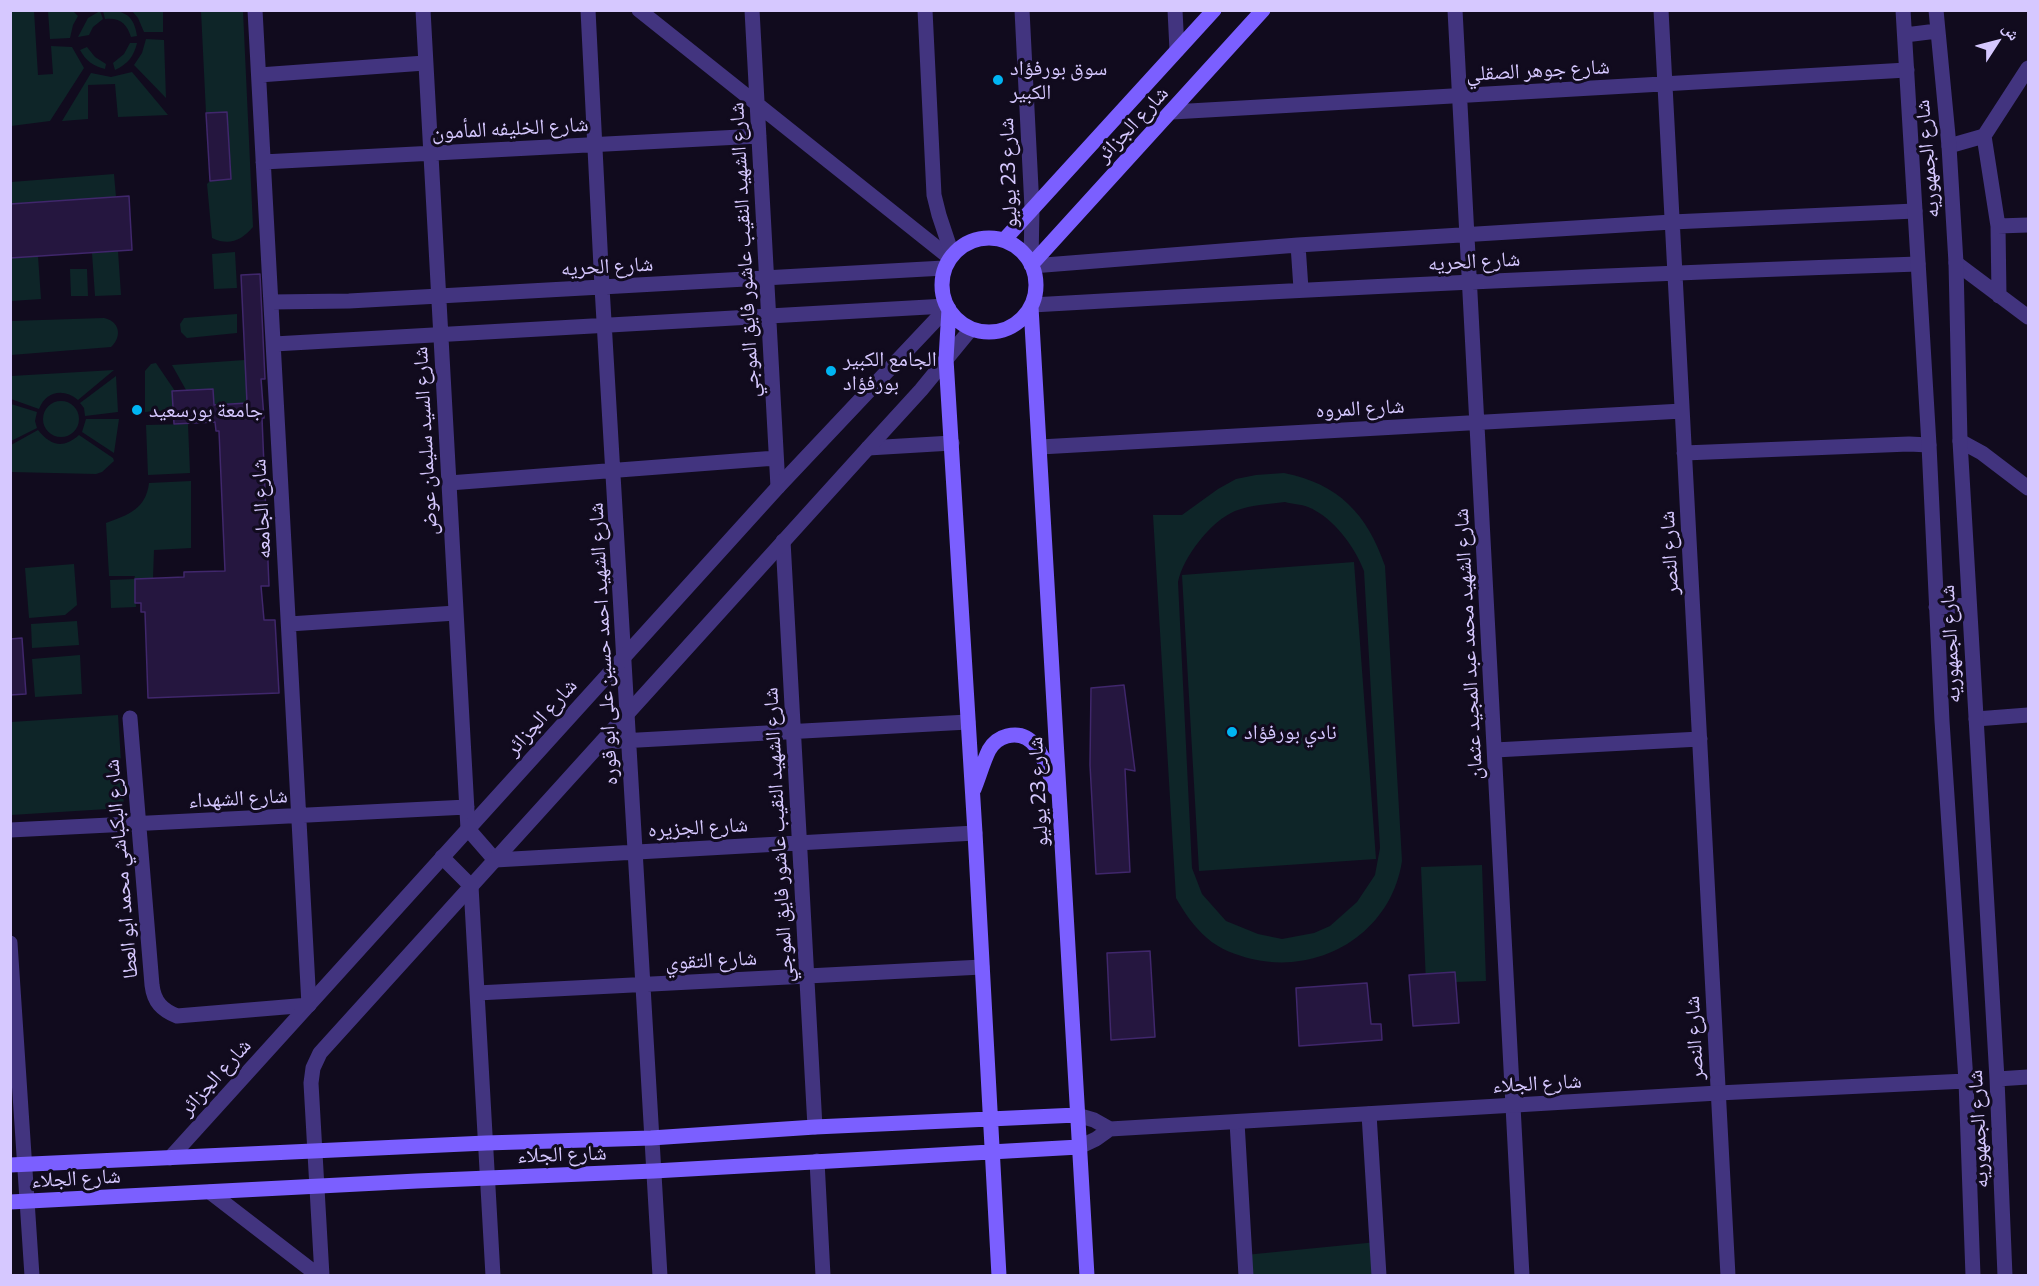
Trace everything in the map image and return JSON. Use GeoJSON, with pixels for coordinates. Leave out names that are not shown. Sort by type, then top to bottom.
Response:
{"type":"FeatureCollection","features":[{"type":"Feature","properties":{"kind":"main road","name":"شارع الجزائر"},"geometry":{"type":"LineString","coordinates":[[1004,240],[1214,10]]}},
{"type":"Feature","properties":{"kind":"main road","name":"شارع الجزائر"},"geometry":{"type":"LineString","coordinates":[[1031,265],[1263,10]]}},
{"type":"Feature","properties":{"kind":"main road"},"geometry":{"type":"LineString","coordinates":[[947,308],[958,321],[971,329],[994,332],[1006,329],[1024,316],[1031,306],[1036,279],[1031,265],[1020,249],[1004,240],[993,237],[981,238],[970,241],[949,260],[941,287],[947,308],[946,359],[999,1275]]}},
{"type":"Feature","properties":{"kind":"main road","name":"شارع 23 يوليو"},"geometry":{"type":"LineString","coordinates":[[1031,306],[1087,1275]]}},
{"type":"Feature","properties":{"kind":"main road"},"geometry":{"type":"LineString","coordinates":[[972,794],[989,750],[994,743],[1011,735],[1028,739],[1040,751],[1060,802]]}},
{"type":"Feature","properties":{"kind":"main road","name":"شارع الجلاء"},"geometry":{"type":"LineString","coordinates":[[18,1165],[486,1143],[651,1138],[815,1127],[1077,1115]]}},
{"type":"Feature","properties":{"kind":"main road","name":"شارع الجلاء"},"geometry":{"type":"LineString","coordinates":[[10,1202],[488,1177],[654,1171],[1079,1147]]}},
{"type":"Feature","properties":{"kind":"street","name":"شارع الجامعه"},"geometry":{"type":"LineString","coordinates":[[255,10],[309,1005]]}},
{"type":"Feature","properties":{"kind":"street","name":"شارع السيد سليمان عوض"},"geometry":{"type":"LineString","coordinates":[[423,10],[468,829]]}},
{"type":"Feature","properties":{"kind":"street","name":"شارع الشهيد احمد حسين على ابو قوره"},"geometry":{"type":"LineString","coordinates":[[588,10],[604,325],[660,1275]]}},
{"type":"Feature","properties":{"kind":"street"},"geometry":{"type":"LineString","coordinates":[[639,10],[949,260]]}},
{"type":"Feature","properties":{"kind":"street","name":"شارع الشهيد النقيب عاشور فايق الموجي"},"geometry":{"type":"LineString","coordinates":[[752,10],[778,487]]}},
{"type":"Feature","properties":{"kind":"street"},"geometry":{"type":"LineString","coordinates":[[925,10],[934,195],[949,260]]}},
{"type":"Feature","properties":{"kind":"street","name":"شارع 23 يوليو"},"geometry":{"type":"LineString","coordinates":[[1022,10],[1032,208],[1031,265]]}},
{"type":"Feature","properties":{"kind":"street"},"geometry":{"type":"LineString","coordinates":[[1175,10],[1177,50]]}},
{"type":"Feature","properties":{"kind":"street","name":"شارع الشهيد محمد عبد المجيد عثمان"},"geometry":{"type":"LineString","coordinates":[[1455,10],[1522,1275]]}},
{"type":"Feature","properties":{"kind":"street","name":"شارع النصر"},"geometry":{"type":"LineString","coordinates":[[1661,10],[1728,1275]]}},
{"type":"Feature","properties":{"kind":"street","name":"شارع الجمهوريه"},"geometry":{"type":"LineString","coordinates":[[1903,10],[1929,445],[1942,721],[1966,1081],[1973,1275]]}},
{"type":"Feature","properties":{"kind":"street","name":"شارع الجمهوريه"},"geometry":{"type":"LineString","coordinates":[[1935,10],[1949,146],[1956,262],[1960,441],[1997,1079],[2005,1275]]}},
{"type":"Feature","properties":{"kind":"street"},"geometry":{"type":"LineString","coordinates":[[1905,35],[1937,31]]}},
{"type":"Feature","properties":{"kind":"street"},"geometry":{"type":"LineString","coordinates":[[259,75],[425,63]]}},
{"type":"Feature","properties":{"kind":"street"},"geometry":{"type":"LineString","coordinates":[[1949,146],[1984,136],[2028,68]]}},
{"type":"Feature","properties":{"kind":"street","name":"شارع جوهر الصقلي"},"geometry":{"type":"LineString","coordinates":[[1172,112],[1907,70]]}},
{"type":"Feature","properties":{"kind":"street","name":"شارع الخليفه المأمون"},"geometry":{"type":"LineString","coordinates":[[263,162],[759,136]]}},
{"type":"Feature","properties":{"kind":"street"},"geometry":{"type":"LineString","coordinates":[[1984,136],[1998,226],[2000,296]]}},
{"type":"Feature","properties":{"kind":"street","name":"شارع الحريه"},"geometry":{"type":"LineString","coordinates":[[1031,265],[1467,234],[1915,211]]}},
{"type":"Feature","properties":{"kind":"street"},"geometry":{"type":"LineString","coordinates":[[1998,226],[2028,225]]}},
{"type":"Feature","properties":{"kind":"street"},"geometry":{"type":"LineString","coordinates":[[1298,245],[1301,289]]}},
{"type":"Feature","properties":{"kind":"street","name":"شارع الحريه"},"geometry":{"type":"LineString","coordinates":[[271,302],[349,301],[767,278],[949,260]]}},
{"type":"Feature","properties":{"kind":"street"},"geometry":{"type":"LineString","coordinates":[[1956,262],[2028,317]]}},
{"type":"Feature","properties":{"kind":"street","name":"شارع الحريه"},"geometry":{"type":"LineString","coordinates":[[1031,306],[1301,289],[1675,272],[1918,264]]}},
{"type":"Feature","properties":{"kind":"street"},"geometry":{"type":"LineString","coordinates":[[274,344],[947,308]]}},
{"type":"Feature","properties":{"kind":"street","name":"شارع الجزائر"},"geometry":{"type":"LineString","coordinates":[[170,1158],[778,487],[947,308]]}},
{"type":"Feature","properties":{"kind":"street"},"geometry":{"type":"LineString","coordinates":[[321,1275],[311,1083],[316,1060],[868,448],[971,329]]}},
{"type":"Feature","properties":{"kind":"street","name":"شارع المروه"},"geometry":{"type":"LineString","coordinates":[[1040,447],[1682,411]]}},
{"type":"Feature","properties":{"kind":"street"},"geometry":{"type":"LineString","coordinates":[[1960,441],[1982,453],[2028,488]]}},
{"type":"Feature","properties":{"kind":"street"},"geometry":{"type":"LineString","coordinates":[[868,448],[952,443]]}},
{"type":"Feature","properties":{"kind":"street"},"geometry":{"type":"LineString","coordinates":[[1684,453],[1929,445]]}},
{"type":"Feature","properties":{"kind":"street"},"geometry":{"type":"LineString","coordinates":[[449,483],[776,458]]}},
{"type":"Feature","properties":{"kind":"street","name":"شارع الشهيد النقيب عاشور فايق الموجي"},"geometry":{"type":"LineString","coordinates":[[783,541],[815,1127]]}},
{"type":"Feature","properties":{"kind":"street"},"geometry":{"type":"LineString","coordinates":[[1936,607],[1969,605]]}},
{"type":"Feature","properties":{"kind":"street"},"geometry":{"type":"LineString","coordinates":[[289,624],[456,613]]}},
{"type":"Feature","properties":{"kind":"street"},"geometry":{"type":"LineString","coordinates":[[1976,719],[2028,715]]}},
{"type":"Feature","properties":{"kind":"street","name":"شارع البكباشي محمد ابو العطا"},"geometry":{"type":"LineString","coordinates":[[130,718],[153,994],[162,1008],[177,1016],[309,1005]]}},
{"type":"Feature","properties":{"kind":"street"},"geometry":{"type":"LineString","coordinates":[[602,742],[968,722]]}},
{"type":"Feature","properties":{"kind":"street"},"geometry":{"type":"LineString","coordinates":[[1495,750],[1700,739]]}},
{"type":"Feature","properties":{"kind":"street","name":"شارع الشهداء"},"geometry":{"type":"LineString","coordinates":[[10,830],[467,807]]}},
{"type":"Feature","properties":{"kind":"street"},"geometry":{"type":"LineString","coordinates":[[468,829],[495,860]]}},
{"type":"Feature","properties":{"kind":"street","name":"شارع الجزيره"},"geometry":{"type":"LineString","coordinates":[[495,860],[975,833]]}},
{"type":"Feature","properties":{"kind":"street"},"geometry":{"type":"LineString","coordinates":[[442,857],[471,886],[493,1275]]}},
{"type":"Feature","properties":{"kind":"street"},"geometry":{"type":"LineString","coordinates":[[10,943],[18,1165],[28,1201],[32,1275]]}},
{"type":"Feature","properties":{"kind":"street","name":"شارع التقوي"},"geometry":{"type":"LineString","coordinates":[[477,993],[982,967]]}},
{"type":"Feature","properties":{"kind":"street"},"geometry":{"type":"LineString","coordinates":[[1997,1079],[2028,1077]]}},
{"type":"Feature","properties":{"kind":"street","name":"شارع الجلاء"},"geometry":{"type":"LineString","coordinates":[[1079,1147],[1110,1129],[1718,1093],[1966,1081]]}},
{"type":"Feature","properties":{"kind":"street"},"geometry":{"type":"LineString","coordinates":[[1369,1114],[1379,1275]]}},
{"type":"Feature","properties":{"kind":"street","name":"شارع الجلاء"},"geometry":{"type":"LineString","coordinates":[[1077,1115],[1094,1120],[1110,1129]]}},
{"type":"Feature","properties":{"kind":"street"},"geometry":{"type":"LineString","coordinates":[[1237,1122],[1246,1275]]}},
{"type":"Feature","properties":{"kind":"street"},"geometry":{"type":"LineString","coordinates":[[817,1161],[823,1275]]}},
{"type":"Feature","properties":{"kind":"street"},"geometry":{"type":"LineString","coordinates":[[210,1192],[321,1275]]}},
{"type":"Feature","properties":{"kind":"green space"},"geometry":{"type":"Polygon","coordinates":[[[10,11],[34,11],[38,75],[53,74],[51,46],[72,47],[84,68],[50,121],[11,126],[10,11]]]}},
{"type":"Feature","properties":{"kind":"green space"},"geometry":{"type":"Polygon","coordinates":[[[48,11],[73,11],[78,16],[70,38],[50,39],[48,11]]]}},
{"type":"Feature","properties":{"kind":"green space"},"geometry":{"type":"Polygon","coordinates":[[[100,11],[103,19],[93,27],[89,35],[78,37],[88,18],[100,11]]]}},
{"type":"Feature","properties":{"kind":"green space"},"geometry":{"type":"Polygon","coordinates":[[[103,11],[116,11],[126,15],[133,23],[137,36],[131,37],[125,25],[119,20],[105,19],[103,11]]]}},
{"type":"Feature","properties":{"kind":"green space"},"geometry":{"type":"Polygon","coordinates":[[[132,11],[163,11],[163,32],[144,32],[132,11]]]}},
{"type":"Feature","properties":{"kind":"green space"},"geometry":{"type":"Polygon","coordinates":[[[201,11],[243,11],[253,227],[244,236],[229,242],[212,238],[207,184],[210,181],[231,179],[227,112],[206,113],[201,11]]]}},
{"type":"Feature","properties":{"kind":"green space"},"geometry":{"type":"Polygon","coordinates":[[[146,39],[164,40],[166,98],[134,65],[142,53],[146,39]]]}},
{"type":"Feature","properties":{"kind":"green space"},"geometry":{"type":"Polygon","coordinates":[[[130,43],[137,43],[132,56],[124,65],[115,70],[113,63],[124,54],[130,43]]]}},
{"type":"Feature","properties":{"kind":"green space"},"geometry":{"type":"Polygon","coordinates":[[[87,47],[95,57],[106,64],[105,69],[87,60],[80,50],[87,47]]]}},
{"type":"Feature","properties":{"kind":"green space"},"geometry":{"type":"Polygon","coordinates":[[[132,72],[168,115],[118,117],[115,84],[88,85],[88,119],[62,121],[91,73],[111,77],[132,72]]]}},
{"type":"Feature","properties":{"kind":"green space"},"geometry":{"type":"Polygon","coordinates":[[[114,174],[116,197],[11,204],[11,182],[114,174]]]}},
{"type":"Feature","properties":{"kind":"green space"},"geometry":{"type":"Polygon","coordinates":[[[118,251],[121,295],[95,296],[92,253],[118,251]]]}},
{"type":"Feature","properties":{"kind":"green space"},"geometry":{"type":"Polygon","coordinates":[[[235,252],[237,288],[214,289],[212,254],[235,252]]]}},
{"type":"Feature","properties":{"kind":"green space"},"geometry":{"type":"Polygon","coordinates":[[[38,256],[41,299],[11,301],[11,258],[38,256]]]}},
{"type":"Feature","properties":{"kind":"green space"},"geometry":{"type":"Polygon","coordinates":[[[70,269],[87,269],[88,296],[71,296],[70,269]]]}},
{"type":"Feature","properties":{"kind":"green space"},"geometry":{"type":"Polygon","coordinates":[[[237,314],[237,333],[187,338],[181,332],[180,324],[184,318],[237,314]]]}},
{"type":"Feature","properties":{"kind":"green space"},"geometry":{"type":"Polygon","coordinates":[[[104,318],[113,322],[118,330],[115,343],[111,347],[11,355],[11,321],[104,318]]]}},
{"type":"Feature","properties":{"kind":"green space"},"geometry":{"type":"Polygon","coordinates":[[[245,360],[246,380],[262,379],[263,402],[214,405],[213,389],[186,390],[172,365],[245,360]]]}},
{"type":"Feature","properties":{"kind":"green space"},"geometry":{"type":"Polygon","coordinates":[[[156,363],[175,391],[172,391],[173,410],[145,412],[145,371],[151,364],[156,363]]]}},
{"type":"Feature","properties":{"kind":"green space"},"geometry":{"type":"Polygon","coordinates":[[[114,370],[78,400],[67,394],[56,393],[46,398],[39,409],[11,399],[11,376],[114,370]]]}},
{"type":"Feature","properties":{"kind":"green space"},"geometry":{"type":"Polygon","coordinates":[[[116,376],[118,412],[85,416],[84,408],[80,403],[116,376]]]}},
{"type":"Feature","properties":{"kind":"green space"},"geometry":{"type":"Polygon","coordinates":[[[61,401],[74,406],[79,419],[74,432],[61,437],[48,432],[43,419],[48,406],[61,401]]]}},
{"type":"Feature","properties":{"kind":"green space"},"geometry":{"type":"Polygon","coordinates":[[[11,404],[37,412],[35,421],[37,428],[11,441],[11,404]]]}},
{"type":"Feature","properties":{"kind":"green space"},"geometry":{"type":"Polygon","coordinates":[[[86,419],[119,419],[114,453],[82,432],[86,419]]]}},
{"type":"Feature","properties":{"kind":"green space"},"geometry":{"type":"Polygon","coordinates":[[[188,424],[190,473],[148,475],[146,425],[188,424]]]}},
{"type":"Feature","properties":{"kind":"green space"},"geometry":{"type":"Polygon","coordinates":[[[38,430],[48,440],[57,444],[68,442],[79,435],[113,458],[114,461],[102,472],[96,474],[11,472],[11,445],[38,430]]]}},
{"type":"Feature","properties":{"kind":"green space"},"geometry":{"type":"Polygon","coordinates":[[[1284,473],[1320,485],[1335,494],[1360,517],[1378,548],[1385,566],[1402,861],[1395,887],[1384,909],[1368,928],[1349,943],[1327,954],[1303,961],[1278,962],[1252,959],[1222,948],[1198,929],[1176,898],[1153,515],[1182,515],[1236,479],[1284,473]],[[1285,502],[1247,507],[1226,516],[1199,541],[1186,562],[1178,582],[1192,868],[1202,894],[1226,921],[1258,934],[1282,939],[1314,933],[1330,926],[1357,902],[1375,875],[1380,848],[1364,571],[1349,543],[1326,518],[1308,507],[1285,502]]]}},
{"type":"Feature","properties":{"kind":"green space"},"geometry":{"type":"Polygon","coordinates":[[[191,481],[191,548],[154,550],[153,578],[135,579],[136,607],[111,608],[110,580],[134,579],[135,576],[109,576],[106,523],[135,510],[144,499],[149,483],[191,481]]]}},
{"type":"Feature","properties":{"kind":"green space"},"geometry":{"type":"Polygon","coordinates":[[[1354,562],[1376,859],[1199,871],[1182,575],[1354,562]]]}},
{"type":"Feature","properties":{"kind":"green space"},"geometry":{"type":"Polygon","coordinates":[[[74,564],[77,605],[65,615],[29,618],[25,568],[74,564]]]}},
{"type":"Feature","properties":{"kind":"green space"},"geometry":{"type":"Polygon","coordinates":[[[77,621],[79,645],[32,648],[31,624],[77,621]]]}},
{"type":"Feature","properties":{"kind":"green space"},"geometry":{"type":"Polygon","coordinates":[[[80,655],[82,694],[35,697],[32,659],[80,655]]]}},
{"type":"Feature","properties":{"kind":"green space"},"geometry":{"type":"Polygon","coordinates":[[[118,715],[124,808],[11,815],[11,722],[118,715]]]}},
{"type":"Feature","properties":{"kind":"green space"},"geometry":{"type":"Polygon","coordinates":[[[1482,865],[1486,981],[1426,983],[1421,867],[1482,865]]]}},
{"type":"Feature","properties":{"kind":"green space"},"geometry":{"type":"Polygon","coordinates":[[[1377,1242],[1379,1275],[1246,1275],[1245,1255],[1377,1242]]]}},
{"type":"Feature","properties":{"kind":"building"},"geometry":{"type":"Polygon","coordinates":[[[227,112],[231,179],[210,181],[206,113],[227,112]]]}},
{"type":"Feature","properties":{"kind":"building"},"geometry":{"type":"Polygon","coordinates":[[[129,196],[132,250],[10,258],[10,204],[129,196]]]}},
{"type":"Feature","properties":{"kind":"building"},"geometry":{"type":"Polygon","coordinates":[[[260,274],[265,379],[261,379],[264,418],[262,418],[269,586],[261,586],[264,620],[275,620],[279,693],[148,698],[145,612],[141,612],[141,603],[135,603],[135,579],[184,577],[184,572],[225,571],[219,431],[216,431],[215,422],[174,424],[172,391],[213,389],[214,405],[247,403],[241,275],[260,274]]]}},
{"type":"Feature","properties":{"kind":"building"},"geometry":{"type":"Polygon","coordinates":[[[22,638],[26,694],[10,695],[10,639],[22,638]]]}},
{"type":"Feature","properties":{"kind":"building"},"geometry":{"type":"Polygon","coordinates":[[[1124,685],[1135,771],[1125,769],[1130,872],[1096,874],[1090,765],[1091,688],[1124,685]]]}},
{"type":"Feature","properties":{"kind":"building"},"geometry":{"type":"Polygon","coordinates":[[[1150,951],[1155,1037],[1111,1040],[1107,953],[1150,951]]]}},
{"type":"Feature","properties":{"kind":"building"},"geometry":{"type":"Polygon","coordinates":[[[1455,972],[1459,1023],[1413,1026],[1409,975],[1455,972]]]}},
{"type":"Feature","properties":{"kind":"building"},"geometry":{"type":"Polygon","coordinates":[[[1367,983],[1371,1024],[1381,1024],[1382,1040],[1299,1046],[1296,988],[1367,983]]]}},
{"type":"Feature","properties":{"kind":"place","name":"سوق بورفؤاد الكبير"},"geometry":{"type":"Point","coordinates":[998,80]}},
{"type":"Feature","properties":{"kind":"place","name":"الجامع الكبير بورفؤاد"},"geometry":{"type":"Point","coordinates":[831,371]}},
{"type":"Feature","properties":{"kind":"place","name":"جامعة بورسعيد"},"geometry":{"type":"Point","coordinates":[137,410]}},
{"type":"Feature","properties":{"kind":"place","name":"نادي بورفؤاد"},"geometry":{"type":"Point","coordinates":[1232,732]}}]}
